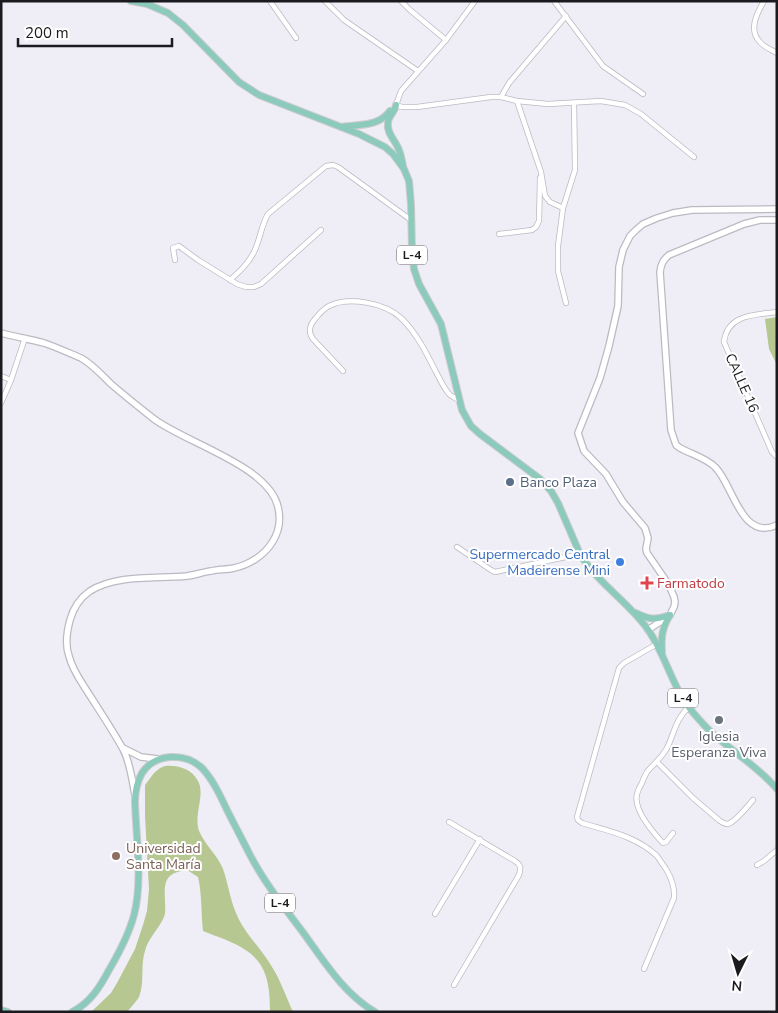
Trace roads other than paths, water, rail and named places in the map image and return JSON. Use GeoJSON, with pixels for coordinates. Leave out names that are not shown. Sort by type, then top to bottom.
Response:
{"type":"FeatureCollection","features":[{"type":"Feature","properties":{"kind":"main road","name":"L-4"},"geometry":{"type":"LineString","coordinates":[[131,1],[156,7],[175,18],[248,89],[275,102],[365,137],[385,147],[393,154],[403,167],[409,181],[414,269],[419,284],[441,324],[462,410],[471,426],[540,480],[551,492],[558,503],[580,554],[598,578],[634,612],[648,630],[689,707],[708,728],[777,789]]}},
{"type":"Feature","properties":{"kind":"main road"},"geometry":{"type":"LineString","coordinates":[[341,127],[367,124],[381,120],[396,105]]}},
{"type":"Feature","properties":{"kind":"main road"},"geometry":{"type":"LineString","coordinates":[[396,105],[395,110],[389,117],[387,127],[398,147],[403,167]]}},
{"type":"Feature","properties":{"kind":"main road"},"geometry":{"type":"LineString","coordinates":[[634,612],[646,618],[655,619],[670,615]]}},
{"type":"Feature","properties":{"kind":"main road"},"geometry":{"type":"LineString","coordinates":[[662,654],[664,627],[670,615]]}},
{"type":"Feature","properties":{"kind":"main road","name":"L-4"},"geometry":{"type":"LineString","coordinates":[[159,759],[187,758],[206,773],[216,787],[254,862],[282,906],[340,982],[360,1002],[375,1012]]}},
{"type":"Feature","properties":{"kind":"main road"},"geometry":{"type":"LineString","coordinates":[[72,1012],[86,1003],[102,983],[115,960],[134,914],[138,883],[135,795],[142,774],[159,759]]}},
{"type":"Feature","properties":{"kind":"main road"},"geometry":{"type":"LineString","coordinates":[[1,1010],[8,1012]]}},
{"type":"Feature","properties":{"kind":"street"},"geometry":{"type":"LineString","coordinates":[[270,1],[296,38]]}},
{"type":"Feature","properties":{"kind":"street"},"geometry":{"type":"LineString","coordinates":[[325,1],[344,20],[418,71]]}},
{"type":"Feature","properties":{"kind":"street"},"geometry":{"type":"LineString","coordinates":[[401,1],[446,40]]}},
{"type":"Feature","properties":{"kind":"street"},"geometry":{"type":"LineString","coordinates":[[475,1],[446,40],[401,91],[396,105],[417,107],[491,97],[548,104],[601,101],[625,105],[641,114],[694,157]]}},
{"type":"Feature","properties":{"kind":"street"},"geometry":{"type":"LineString","coordinates":[[554,1],[603,66],[643,94]]}},
{"type":"Feature","properties":{"kind":"street"},"geometry":{"type":"LineString","coordinates":[[764,1],[755,20],[755,33],[760,42],[777,53]]}},
{"type":"Feature","properties":{"kind":"street"},"geometry":{"type":"LineString","coordinates":[[501,98],[509,83],[566,16]]}},
{"type":"Feature","properties":{"kind":"street"},"geometry":{"type":"LineString","coordinates":[[517,101],[540,169],[545,196],[550,202],[563,208]]}},
{"type":"Feature","properties":{"kind":"street"},"geometry":{"type":"LineString","coordinates":[[566,303],[558,271],[558,246],[563,208],[575,170],[574,103]]}},
{"type":"Feature","properties":{"kind":"street"},"geometry":{"type":"LineString","coordinates":[[230,280],[245,265],[254,252],[263,223],[268,214],[326,166],[333,165],[338,167],[411,220]]}},
{"type":"Feature","properties":{"kind":"street"},"geometry":{"type":"LineString","coordinates":[[499,234],[532,230],[536,227],[539,221],[540,169]]}},
{"type":"Feature","properties":{"kind":"street"},"geometry":{"type":"LineString","coordinates":[[648,630],[670,615],[674,607],[674,597],[669,585],[646,549],[648,538],[645,528],[623,502],[606,474],[584,451],[578,432],[600,378],[609,346],[618,306],[619,267],[623,250],[630,236],[643,224],[673,213],[692,210],[777,209]]}},
{"type":"Feature","properties":{"kind":"street"},"geometry":{"type":"LineString","coordinates":[[777,220],[760,220],[744,224],[669,255],[664,260],[660,272],[671,430],[676,444],[715,468],[724,480],[743,516],[759,527],[769,528],[777,525]]}},
{"type":"Feature","properties":{"kind":"street"},"geometry":{"type":"LineString","coordinates":[[175,260],[173,248],[179,246],[237,284],[254,287],[261,284],[321,230]]}},
{"type":"Feature","properties":{"kind":"street"},"geometry":{"type":"LineString","coordinates":[[343,370],[313,339],[310,334],[310,327],[313,321],[320,312],[341,302],[360,301],[377,305],[392,311],[405,323],[423,348],[445,389],[450,396],[460,401]]}},
{"type":"Feature","properties":{"kind":"street","name":"CALLE 16"},"geometry":{"type":"LineString","coordinates":[[777,312],[737,320],[727,330],[724,342],[771,450],[777,457]]}},
{"type":"Feature","properties":{"kind":"street"},"geometry":{"type":"LineString","coordinates":[[1,333],[42,342],[86,362],[125,396],[169,429],[255,475],[272,492],[278,506],[278,531],[270,546],[255,559],[244,565],[188,576],[129,579],[109,583],[89,592],[82,597],[77,605],[68,630],[68,655],[77,675],[122,748],[129,767],[135,795]]}},
{"type":"Feature","properties":{"kind":"street"},"geometry":{"type":"LineString","coordinates":[[1,403],[11,380],[24,338]]}},
{"type":"Feature","properties":{"kind":"street"},"geometry":{"type":"LineString","coordinates":[[1,376],[11,380]]}},
{"type":"Feature","properties":{"kind":"street"},"geometry":{"type":"LineString","coordinates":[[457,547],[495,572],[580,554]]}},
{"type":"Feature","properties":{"kind":"street"},"geometry":{"type":"LineString","coordinates":[[644,969],[674,898],[675,891],[672,879],[658,857],[642,844],[624,836],[582,823],[577,817],[619,668],[624,663],[657,644]]}},
{"type":"Feature","properties":{"kind":"street"},"geometry":{"type":"LineString","coordinates":[[673,833],[666,842],[660,841],[648,827],[638,806],[637,792],[646,773],[667,748],[681,716],[689,707]]}},
{"type":"Feature","properties":{"kind":"street"},"geometry":{"type":"LineString","coordinates":[[122,748],[141,757],[159,759]]}},
{"type":"Feature","properties":{"kind":"street"},"geometry":{"type":"LineString","coordinates":[[657,762],[693,798],[725,824],[734,820],[753,800]]}},
{"type":"Feature","properties":{"kind":"street"},"geometry":{"type":"LineString","coordinates":[[449,822],[515,861],[521,868],[519,875],[454,985]]}},
{"type":"Feature","properties":{"kind":"street"},"geometry":{"type":"LineString","coordinates":[[436,914],[480,839]]}},
{"type":"Feature","properties":{"kind":"street"},"geometry":{"type":"LineString","coordinates":[[757,865],[777,850]]}},
{"type":"Feature","properties":{"kind":"place","name":"Banco Plaza"},"geometry":{"type":"Point","coordinates":[510,482]}},
{"type":"Feature","properties":{"kind":"place","name":"Supermercado Central Madeirense Mini"},"geometry":{"type":"Point","coordinates":[620,562]}},
{"type":"Feature","properties":{"kind":"place","name":"Farmatodo"},"geometry":{"type":"Point","coordinates":[647,583]}},
{"type":"Feature","properties":{"kind":"place","name":"Iglesia Esperanza Viva"},"geometry":{"type":"Point","coordinates":[719,720]}},
{"type":"Feature","properties":{"kind":"place","name":"Universidad Santa María"},"geometry":{"type":"Point","coordinates":[116,856]}}]}
